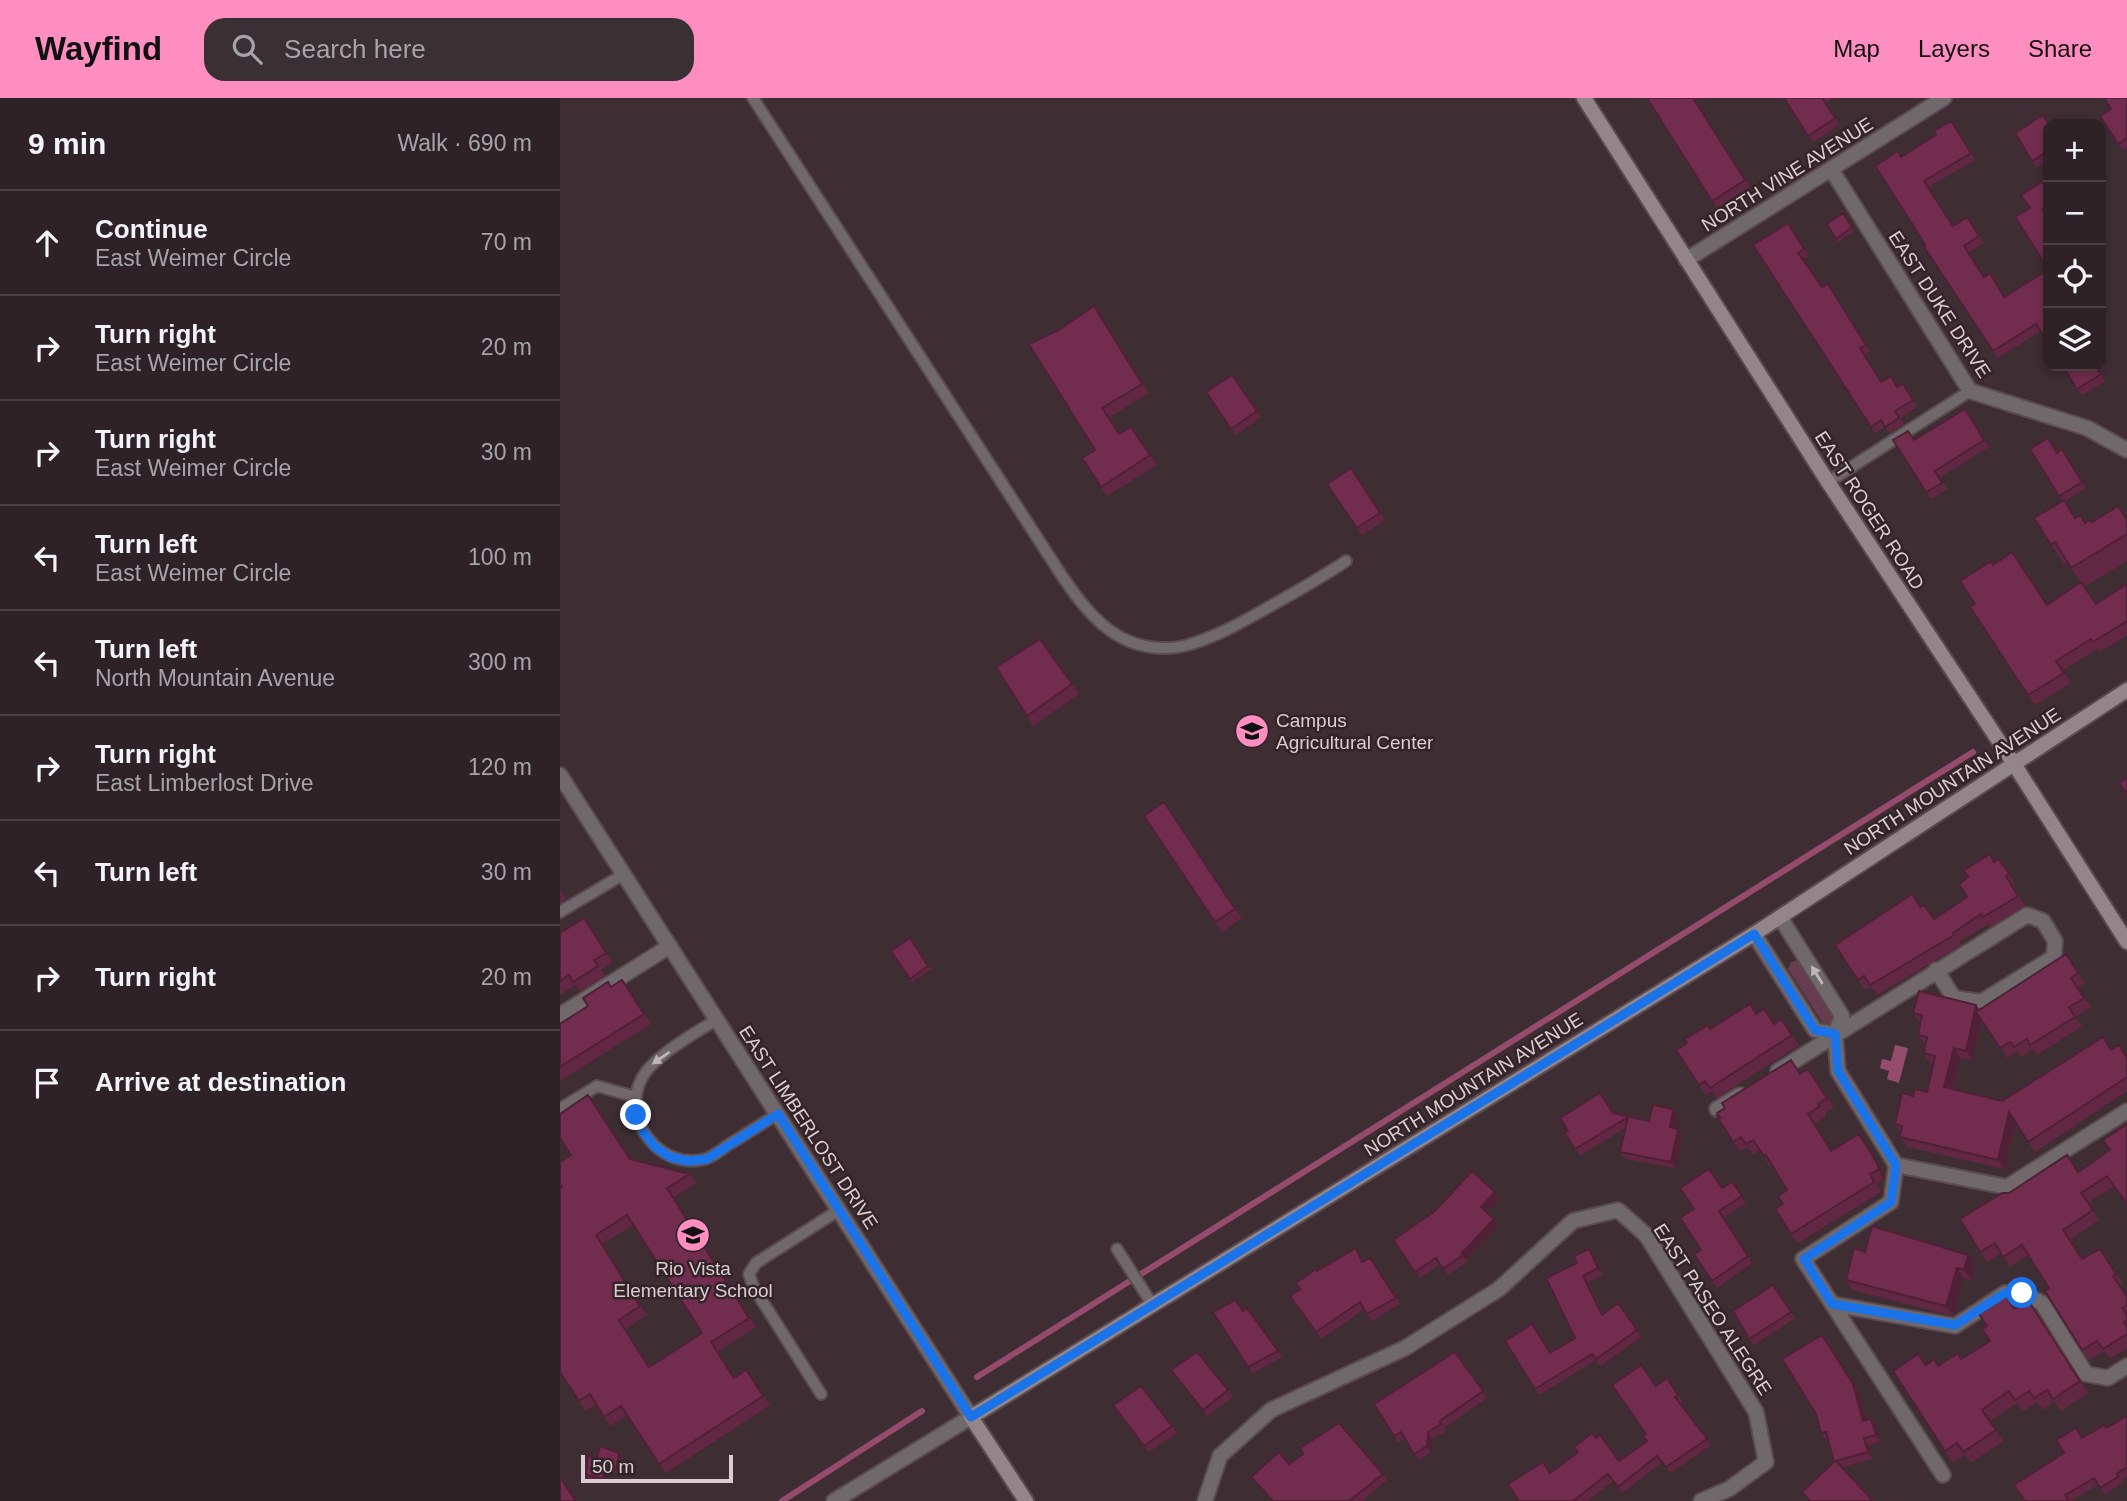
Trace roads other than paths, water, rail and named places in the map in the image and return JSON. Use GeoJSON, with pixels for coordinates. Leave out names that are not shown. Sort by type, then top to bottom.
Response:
{"type":"FeatureCollection","features":[{"type":"Feature","properties":{"kind":"street","name":"EAST ROGER ROAD"},"geometry":{"type":"LineString","coordinates":[[1584,98],[1828,482],[2014,764],[2127,942]]}},
{"type":"Feature","properties":{"kind":"street","name":"NORTH VINE AVENUE"},"geometry":{"type":"LineString","coordinates":[[1686,260],[1944,98]]}},
{"type":"Feature","properties":{"kind":"street","name":"EAST DUKE DRIVE"},"geometry":{"type":"LineString","coordinates":[[1831,169],[1970,391],[2087,428],[2127,450]]}},
{"type":"Feature","properties":{"kind":"street","name":"NORTH MOUNTAIN AVENUE"},"geometry":{"type":"LineString","coordinates":[[834,1501],[1754,934],[2127,690]]}},
{"type":"Feature","properties":{"kind":"street","name":"EAST LIMBERLOST DRIVE"},"geometry":{"type":"LineString","coordinates":[[560,775],[1026,1501]]}},
{"type":"Feature","properties":{"kind":"street"},"geometry":{"type":"LineString","coordinates":[[1717,1109],[1936,970],[2027,915],[2043,921],[2055,941],[2054,957],[1981,1002],[1954,998],[1936,970]]}},
{"type":"Feature","properties":{"kind":"street"},"geometry":{"type":"LineString","coordinates":[[1780,917],[1842,1016],[1835,1034],[1838,1071],[1896,1165],[1891,1202],[1804,1259],[1943,1475]]}},
{"type":"Feature","properties":{"kind":"street"},"geometry":{"type":"LineString","coordinates":[[1754,934],[1815,1030],[1835,1034]]}},
{"type":"Feature","properties":{"kind":"street"},"geometry":{"type":"LineString","coordinates":[[560,1015],[670,946]]}},
{"type":"Feature","properties":{"kind":"street"},"geometry":{"type":"LineString","coordinates":[[1896,1165],[2007,1187],[2127,1111]]}},
{"type":"Feature","properties":{"kind":"street","name":"EAST PASEO ALEGRE"},"geometry":{"type":"LineString","coordinates":[[1205,1501],[1220,1456],[1271,1410],[1405,1349],[1499,1289],[1573,1221],[1618,1210],[1646,1235],[1756,1412],[1766,1462],[1729,1489],[1701,1501]]}},
{"type":"Feature","properties":{"kind":"street"},"geometry":{"type":"LineString","coordinates":[[1832,1304],[1955,1325],[2005,1293],[2022,1293],[2042,1303],[2086,1374],[2108,1378],[2127,1366]]}},
{"type":"Feature","properties":{"kind":"lane"},"geometry":{"type":"LineString","coordinates":[[753,98],[1062,576],[1080,602],[1104,625],[1129,642],[1154,648],[1182,646],[1225,631],[1316,581],[1346,561]]}},
{"type":"Feature","properties":{"kind":"lane"},"geometry":{"type":"LineString","coordinates":[[1828,482],[1970,391]]}},
{"type":"Feature","properties":{"kind":"lane"},"geometry":{"type":"LineString","coordinates":[[560,912],[624,874]]}},
{"type":"Feature","properties":{"kind":"lane"},"geometry":{"type":"LineString","coordinates":[[717,1019],[652,1063],[641,1079],[636,1097],[636,1115],[643,1132],[655,1147],[670,1157],[688,1161],[707,1159],[778,1114]]}},
{"type":"Feature","properties":{"kind":"lane"},"geometry":{"type":"LineString","coordinates":[[560,1109],[597,1086],[636,1097]]}},
{"type":"Feature","properties":{"kind":"lane"},"geometry":{"type":"LineString","coordinates":[[821,1394],[754,1288],[748,1274],[756,1263],[839,1210]]}},
{"type":"Feature","properties":{"kind":"lane"},"geometry":{"type":"LineString","coordinates":[[1117,1250],[1152,1304]]}},
{"type":"Feature","properties":{"kind":"waterway"},"geometry":{"type":"LineString","coordinates":[[977,1377],[1973,752]]}},
{"type":"Feature","properties":{"kind":"waterway"},"geometry":{"type":"LineString","coordinates":[[782,1501],[922,1411]]}},
{"type":"Feature","properties":{"kind":"place","name":"Campus Agricultural Center"},"geometry":{"type":"Point","coordinates":[1252,731]}},
{"type":"Feature","properties":{"kind":"place","name":"Rio Vista Elementary School"},"geometry":{"type":"Point","coordinates":[693,1235]}}]}
